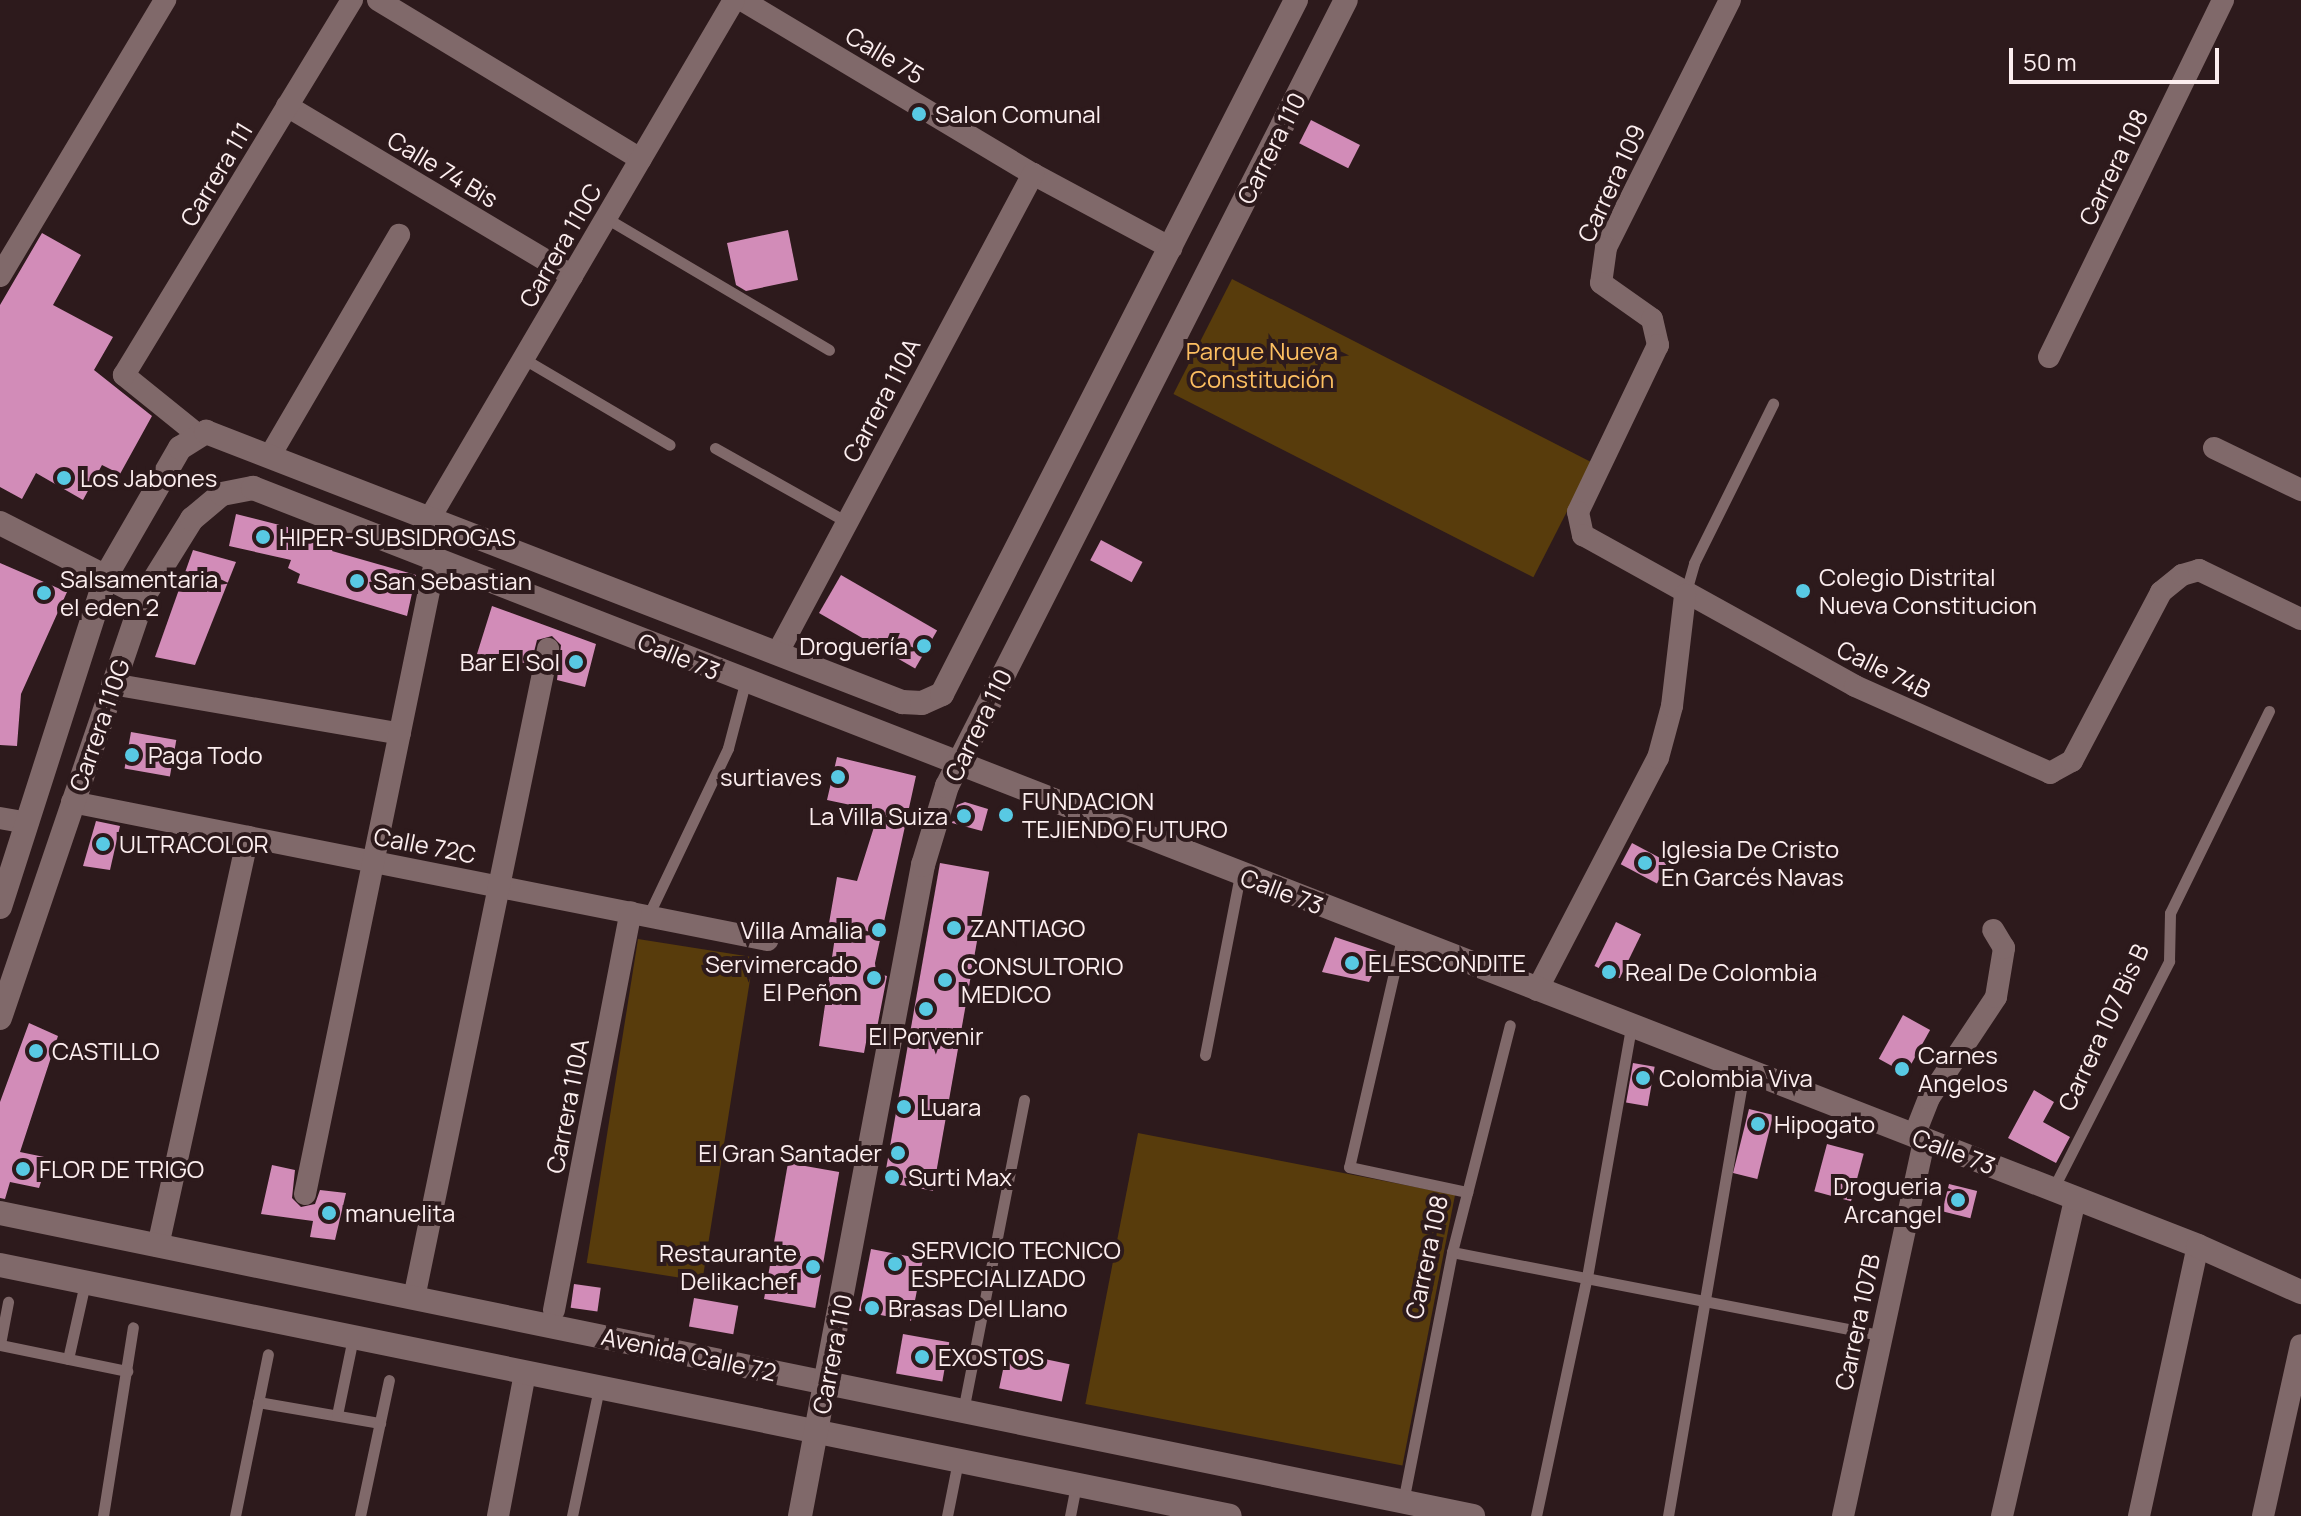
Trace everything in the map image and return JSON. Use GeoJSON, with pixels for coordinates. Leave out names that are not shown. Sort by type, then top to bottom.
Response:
{"type":"FeatureCollection","features":[{"type":"Feature","properties":{"kind":"main road","name":"Carrera 110"},"geometry":{"type":"LineString","coordinates":[[934,699],[951,684],[1296,0]]}},
{"type":"Feature","properties":{"kind":"main road","name":"Carrera 110"},"geometry":{"type":"LineString","coordinates":[[800,1516],[923,865],[955,765],[1346,0]]}},
{"type":"Feature","properties":{"kind":"main road","name":"Calle 73"},"geometry":{"type":"LineString","coordinates":[[197,434],[216,433],[902,702],[934,699]]}},
{"type":"Feature","properties":{"kind":"main road","name":"Carrera 110G"},"geometry":{"type":"LineString","coordinates":[[0,907],[106,576],[180,448],[197,434]]}},
{"type":"Feature","properties":{"kind":"main road","name":"Carrera 110G"},"geometry":{"type":"LineString","coordinates":[[0,1018],[144,596],[178,537],[208,504],[241,489],[264,490]]}},
{"type":"Feature","properties":{"kind":"main road","name":"Calle 73"},"geometry":{"type":"LineString","coordinates":[[264,490],[745,683],[2198,1246],[2301,1292]]}},
{"type":"Feature","properties":{"kind":"main road"},"geometry":{"type":"LineString","coordinates":[[0,523],[144,596]]}},
{"type":"Feature","properties":{"kind":"main road","name":"Avenida Calle 72"},"geometry":{"type":"LineString","coordinates":[[0,1213],[1473,1516]]}},
{"type":"Feature","properties":{"kind":"main road"},"geometry":{"type":"LineString","coordinates":[[0,1265],[1076,1485],[1190,1512],[1230,1516]]}},
{"type":"Feature","properties":{"kind":"street"},"geometry":{"type":"LineString","coordinates":[[0,276],[165,0]]}},
{"type":"Feature","properties":{"kind":"street","name":"Carrera 111"},"geometry":{"type":"LineString","coordinates":[[197,434],[124,375],[352,0]]}},
{"type":"Feature","properties":{"kind":"street"},"geometry":{"type":"LineString","coordinates":[[378,0],[641,159]]}},
{"type":"Feature","properties":{"kind":"street","name":"Carrera 110C"},"geometry":{"type":"LineString","coordinates":[[431,516],[734,0]]}},
{"type":"Feature","properties":{"kind":"street","name":"Calle 75"},"geometry":{"type":"LineString","coordinates":[[742,0],[1033,174],[1171,248]]}},
{"type":"Feature","properties":{"kind":"street","name":"Carrera 109"},"geometry":{"type":"LineString","coordinates":[[1592,544],[1578,526],[1578,512],[1658,345],[1652,319],[1601,283],[1606,248],[1730,0]]}},
{"type":"Feature","properties":{"kind":"street","name":"Carrera 108"},"geometry":{"type":"LineString","coordinates":[[2049,357],[2223,0]]}},
{"type":"Feature","properties":{"kind":"street","name":"Calle 74 Bis"},"geometry":{"type":"LineString","coordinates":[[287,106],[572,276]]}},
{"type":"Feature","properties":{"kind":"street","name":"Carrera 110A"},"geometry":{"type":"LineString","coordinates":[[778,652],[845,521],[1033,174]]}},
{"type":"Feature","properties":{"kind":"street"},"geometry":{"type":"LineString","coordinates":[[271,454],[399,235]]}},
{"type":"Feature","properties":{"kind":"street"},"geometry":{"type":"LineString","coordinates":[[2214,448],[2301,490]]}},
{"type":"Feature","properties":{"kind":"street","name":"Calle 74B"},"geometry":{"type":"LineString","coordinates":[[1592,544],[1855,686],[2050,773],[2072,761],[2161,592],[2182,575],[2199,570],[2301,619]]}},
{"type":"Feature","properties":{"kind":"street"},"geometry":{"type":"LineString","coordinates":[[305,1194],[436,557]]}},
{"type":"Feature","properties":{"kind":"street"},"geometry":{"type":"LineString","coordinates":[[1537,990],[1658,758],[1672,706],[1685,595]]}},
{"type":"Feature","properties":{"kind":"street"},"geometry":{"type":"LineString","coordinates":[[414,1298],[548,649]]}},
{"type":"Feature","properties":{"kind":"street"},"geometry":{"type":"LineString","coordinates":[[112,684],[400,734]]}},
{"type":"Feature","properties":{"kind":"street","name":"Calle 72C"},"geometry":{"type":"LineString","coordinates":[[72,802],[767,940]]}},
{"type":"Feature","properties":{"kind":"street"},"geometry":{"type":"LineString","coordinates":[[0,818],[28,823]]}},
{"type":"Feature","properties":{"kind":"street"},"geometry":{"type":"LineString","coordinates":[[158,1246],[248,837]]}},
{"type":"Feature","properties":{"kind":"street","name":"Carrera 110A"},"geometry":{"type":"LineString","coordinates":[[554,1310],[640,914]]}},
{"type":"Feature","properties":{"kind":"street","name":"Carrera 107B"},"geometry":{"type":"LineString","coordinates":[[1843,1516],[1929,1098],[1996,997],[2004,948],[1993,930]]}},
{"type":"Feature","properties":{"kind":"street","name":"Carrera 107 Bis B"},"geometry":{"type":"LineString","coordinates":[[2002,1516],[2064,1194]]}},
{"type":"Feature","properties":{"kind":"street"},"geometry":{"type":"LineString","coordinates":[[2139,1516],[2198,1246]]}},
{"type":"Feature","properties":{"kind":"street"},"geometry":{"type":"LineString","coordinates":[[2263,1516],[2301,1345]]}},
{"type":"Feature","properties":{"kind":"street"},"geometry":{"type":"LineString","coordinates":[[498,1516],[525,1373]]}},
{"type":"Feature","properties":{"kind":"lane"},"geometry":{"type":"LineString","coordinates":[[606,218],[829,350]]}},
{"type":"Feature","properties":{"kind":"lane"},"geometry":{"type":"LineString","coordinates":[[524,359],[670,445]]}},
{"type":"Feature","properties":{"kind":"lane"},"geometry":{"type":"LineString","coordinates":[[1685,595],[1694,563],[1773,404]]}},
{"type":"Feature","properties":{"kind":"lane"},"geometry":{"type":"LineString","coordinates":[[715,448],[845,521]]}},
{"type":"Feature","properties":{"kind":"lane"},"geometry":{"type":"LineString","coordinates":[[640,914],[728,748],[745,683]]}},
{"type":"Feature","properties":{"kind":"lane","name":"Carrera 107 Bis B"},"geometry":{"type":"LineString","coordinates":[[2064,1194],[2169,961],[2170,913],[2269,711]]}},
{"type":"Feature","properties":{"kind":"lane"},"geometry":{"type":"LineString","coordinates":[[1205,1055],[1240,875]]}},
{"type":"Feature","properties":{"kind":"lane"},"geometry":{"type":"LineString","coordinates":[[1402,938],[1349,1167],[1467,1192]]}},
{"type":"Feature","properties":{"kind":"lane","name":"Carrera 108"},"geometry":{"type":"LineString","coordinates":[[1403,1502],[1452,1252],[1510,1025]]}},
{"type":"Feature","properties":{"kind":"lane"},"geometry":{"type":"LineString","coordinates":[[1536,1516],[1587,1277],[1631,1027]]}},
{"type":"Feature","properties":{"kind":"lane"},"geometry":{"type":"LineString","coordinates":[[1668,1516],[1744,1070]]}},
{"type":"Feature","properties":{"kind":"lane"},"geometry":{"type":"LineString","coordinates":[[963,1411],[1024,1100]]}},
{"type":"Feature","properties":{"kind":"lane"},"geometry":{"type":"LineString","coordinates":[[1452,1252],[1707,1299],[1880,1335]]}},
{"type":"Feature","properties":{"kind":"lane"},"geometry":{"type":"LineString","coordinates":[[68,1359],[85,1283]]}},
{"type":"Feature","properties":{"kind":"lane"},"geometry":{"type":"LineString","coordinates":[[8,1302],[0,1344],[127,1371]]}},
{"type":"Feature","properties":{"kind":"lane"},"geometry":{"type":"LineString","coordinates":[[103,1516],[133,1327]]}},
{"type":"Feature","properties":{"kind":"lane"},"geometry":{"type":"LineString","coordinates":[[337,1415],[353,1338]]}},
{"type":"Feature","properties":{"kind":"lane"},"geometry":{"type":"LineString","coordinates":[[235,1516],[268,1354]]}},
{"type":"Feature","properties":{"kind":"lane"},"geometry":{"type":"LineString","coordinates":[[360,1516],[389,1380]]}},
{"type":"Feature","properties":{"kind":"lane"},"geometry":{"type":"LineString","coordinates":[[572,1516],[599,1388]]}},
{"type":"Feature","properties":{"kind":"lane"},"geometry":{"type":"LineString","coordinates":[[258,1402],[380,1423]]}},
{"type":"Feature","properties":{"kind":"lane"},"geometry":{"type":"LineString","coordinates":[[947,1516],[958,1461]]}},
{"type":"Feature","properties":{"kind":"lane"},"geometry":{"type":"LineString","coordinates":[[1070,1516],[1076,1485]]}},
{"type":"Feature","properties":{"kind":"green space","name":"Parque Nueva Constitución"},"geometry":{"type":"Polygon","coordinates":[[[1232,279],[1592,462],[1533,577],[1173,394],[1232,279]]]}},
{"type":"Feature","properties":{"kind":"green space"},"geometry":{"type":"Polygon","coordinates":[[[638,939],[754,957],[702,1281],[587,1263],[638,939]]]}},
{"type":"Feature","properties":{"kind":"green space"},"geometry":{"type":"Polygon","coordinates":[[[1138,1133],[1455,1195],[1402,1466],[1085,1404],[1138,1133]]]}},
{"type":"Feature","properties":{"kind":"building"},"geometry":{"type":"Polygon","coordinates":[[[1311,120],[1360,145],[1348,168],[1299,143],[1311,120]]]}},
{"type":"Feature","properties":{"kind":"building"},"geometry":{"type":"Polygon","coordinates":[[[788,230],[798,280],[746,291],[736,285],[727,243],[788,230]]]}},
{"type":"Feature","properties":{"kind":"building"},"geometry":{"type":"Polygon","coordinates":[[[42,233],[81,255],[53,305],[113,337],[94,370],[152,416],[120,474],[102,465],[83,500],[36,473],[22,499],[0,487],[0,305],[42,233]]]}},
{"type":"Feature","properties":{"kind":"building"},"geometry":{"type":"Polygon","coordinates":[[[236,514],[315,534],[336,542],[332,551],[416,575],[407,616],[297,583],[300,574],[288,568],[291,560],[229,546],[236,514]]]}},
{"type":"Feature","properties":{"kind":"building"},"geometry":{"type":"Polygon","coordinates":[[[1101,540],[1142,562],[1132,582],[1090,560],[1101,540]]]}},
{"type":"Feature","properties":{"kind":"building"},"geometry":{"type":"Polygon","coordinates":[[[193,550],[236,562],[195,665],[155,657],[193,550]]]}},
{"type":"Feature","properties":{"kind":"building"},"geometry":{"type":"Polygon","coordinates":[[[0,563],[67,592],[21,694],[17,746],[0,745],[0,563]]]}},
{"type":"Feature","properties":{"kind":"building"},"geometry":{"type":"Polygon","coordinates":[[[841,575],[937,630],[915,669],[819,613],[841,575]]]}},
{"type":"Feature","properties":{"kind":"building"},"geometry":{"type":"Polygon","coordinates":[[[492,606],[596,644],[585,687],[557,680],[561,645],[552,636],[537,640],[530,668],[477,654],[492,606]]]}},
{"type":"Feature","properties":{"kind":"building"},"geometry":{"type":"Polygon","coordinates":[[[131,732],[176,740],[170,776],[125,768],[131,732]]]}},
{"type":"Feature","properties":{"kind":"building"},"geometry":{"type":"Polygon","coordinates":[[[837,757],[916,776],[875,963],[876,973],[887,976],[877,1028],[875,1034],[868,1032],[864,1053],[819,1046],[836,930],[828,929],[837,877],[857,881],[879,811],[827,800],[837,757]]]}},
{"type":"Feature","properties":{"kind":"building"},"geometry":{"type":"Polygon","coordinates":[[[965,802],[988,809],[982,831],[952,823],[957,805],[965,802]]]}},
{"type":"Feature","properties":{"kind":"building","name":"ULTRACOLOR"},"geometry":{"type":"Polygon","coordinates":[[[96,821],[120,826],[110,870],[83,866],[96,821]]]}},
{"type":"Feature","properties":{"kind":"building","name":"Iglesia De Cristo En Garcés Navas"},"geometry":{"type":"Polygon","coordinates":[[[1632,843],[1668,862],[1657,883],[1621,864],[1632,843]]]}},
{"type":"Feature","properties":{"kind":"building"},"geometry":{"type":"Polygon","coordinates":[[[940,863],[989,872],[933,1191],[884,1182],[940,863]]]}},
{"type":"Feature","properties":{"kind":"building"},"geometry":{"type":"Polygon","coordinates":[[[1616,922],[1641,934],[1620,978],[1595,966],[1616,922]]]}},
{"type":"Feature","properties":{"kind":"building","name":"EL ESCONDITE"},"geometry":{"type":"Polygon","coordinates":[[[1335,937],[1383,953],[1369,982],[1322,972],[1335,937]]]}},
{"type":"Feature","properties":{"kind":"building"},"geometry":{"type":"Polygon","coordinates":[[[1903,1015],[1930,1030],[1906,1074],[1879,1059],[1903,1015]]]}},
{"type":"Feature","properties":{"kind":"building"},"geometry":{"type":"Polygon","coordinates":[[[29,1023],[58,1036],[20,1152],[49,1158],[39,1188],[10,1182],[5,1199],[0,1198],[0,1102],[29,1023]]]}},
{"type":"Feature","properties":{"kind":"building"},"geometry":{"type":"Polygon","coordinates":[[[1633,1063],[1655,1067],[1648,1106],[1626,1102],[1633,1063]]]}},
{"type":"Feature","properties":{"kind":"building"},"geometry":{"type":"Polygon","coordinates":[[[2034,1090],[2054,1102],[2043,1122],[2070,1137],[2056,1163],[2008,1138],[2034,1090]]]}},
{"type":"Feature","properties":{"kind":"building"},"geometry":{"type":"Polygon","coordinates":[[[1749,1109],[1773,1115],[1757,1179],[1733,1173],[1749,1109]]]}},
{"type":"Feature","properties":{"kind":"building"},"geometry":{"type":"Polygon","coordinates":[[[1827,1144],[1864,1154],[1851,1201],[1814,1191],[1827,1144]]]}},
{"type":"Feature","properties":{"kind":"building"},"geometry":{"type":"Polygon","coordinates":[[[788,1163],[839,1172],[815,1308],[764,1299],[788,1163]]]}},
{"type":"Feature","properties":{"kind":"building"},"geometry":{"type":"Polygon","coordinates":[[[272,1165],[295,1170],[292,1198],[301,1207],[315,1204],[320,1190],[346,1193],[335,1240],[310,1237],[313,1221],[261,1214],[272,1165]]]}},
{"type":"Feature","properties":{"kind":"building"},"geometry":{"type":"Polygon","coordinates":[[[1949,1184],[1977,1191],[1970,1218],[1942,1211],[1949,1184]]]}},
{"type":"Feature","properties":{"kind":"building"},"geometry":{"type":"Polygon","coordinates":[[[871,1249],[923,1259],[911,1321],[859,1311],[871,1249]]]}},
{"type":"Feature","properties":{"kind":"building"},"geometry":{"type":"Polygon","coordinates":[[[574,1284],[601,1288],[597,1312],[571,1308],[574,1284]]]}},
{"type":"Feature","properties":{"kind":"building"},"geometry":{"type":"Polygon","coordinates":[[[694,1298],[738,1306],[733,1334],[689,1327],[694,1298]]]}},
{"type":"Feature","properties":{"kind":"building","name":"EXOSTOS"},"geometry":{"type":"Polygon","coordinates":[[[903,1334],[949,1342],[942,1382],[896,1373],[903,1334]]]}},
{"type":"Feature","properties":{"kind":"building"},"geometry":{"type":"Polygon","coordinates":[[[1007,1351],[1070,1364],[1062,1401],[999,1388],[1007,1351]]]}},
{"type":"Feature","properties":{"kind":"place","name":"Salon Comunal"},"geometry":{"type":"Point","coordinates":[919,114]}},
{"type":"Feature","properties":{"kind":"place","name":"Los Jabones"},"geometry":{"type":"Point","coordinates":[64,478]}},
{"type":"Feature","properties":{"kind":"place","name":"HIPER-SUBSIDROGAS"},"geometry":{"type":"Point","coordinates":[263,537]}},
{"type":"Feature","properties":{"kind":"place","name":"San Sebastian"},"geometry":{"type":"Point","coordinates":[357,581]}},
{"type":"Feature","properties":{"kind":"place","name":"Colegio Distrital Nueva Constitucion"},"geometry":{"type":"Point","coordinates":[1803,591]}},
{"type":"Feature","properties":{"kind":"place","name":"Salsamentaria el eden 2"},"geometry":{"type":"Point","coordinates":[44,593]}},
{"type":"Feature","properties":{"kind":"place","name":"Droguería"},"geometry":{"type":"Point","coordinates":[924,646]}},
{"type":"Feature","properties":{"kind":"place","name":"Bar El Sol"},"geometry":{"type":"Point","coordinates":[576,662]}},
{"type":"Feature","properties":{"kind":"place","name":"Paga Todo"},"geometry":{"type":"Point","coordinates":[132,755]}},
{"type":"Feature","properties":{"kind":"place","name":"surtiaves"},"geometry":{"type":"Point","coordinates":[838,777]}},
{"type":"Feature","properties":{"kind":"place","name":"FUNDACION TEJIENDO FUTURO"},"geometry":{"type":"Point","coordinates":[1006,815]}},
{"type":"Feature","properties":{"kind":"place","name":"La Villa Suiza"},"geometry":{"type":"Point","coordinates":[964,816]}},
{"type":"Feature","properties":{"kind":"place","name":"ULTRACOLOR"},"geometry":{"type":"Point","coordinates":[103,844]}},
{"type":"Feature","properties":{"kind":"place","name":"Iglesia De Cristo En Garcés Navas"},"geometry":{"type":"Point","coordinates":[1645,863]}},
{"type":"Feature","properties":{"kind":"place","name":"ZANTIAGO"},"geometry":{"type":"Point","coordinates":[954,928]}},
{"type":"Feature","properties":{"kind":"place","name":"Villa Amalia"},"geometry":{"type":"Point","coordinates":[879,930]}},
{"type":"Feature","properties":{"kind":"place","name":"EL ESCONDITE"},"geometry":{"type":"Point","coordinates":[1352,963]}},
{"type":"Feature","properties":{"kind":"place","name":"Real De Colombia"},"geometry":{"type":"Point","coordinates":[1609,972]}},
{"type":"Feature","properties":{"kind":"place","name":"Servimercado El Peñon"},"geometry":{"type":"Point","coordinates":[874,978]}},
{"type":"Feature","properties":{"kind":"place","name":"CONSULTORIO MEDICO"},"geometry":{"type":"Point","coordinates":[945,980]}},
{"type":"Feature","properties":{"kind":"place","name":"El Porvenir"},"geometry":{"type":"Point","coordinates":[926,1009]}},
{"type":"Feature","properties":{"kind":"place","name":"CASTILLO"},"geometry":{"type":"Point","coordinates":[36,1051]}},
{"type":"Feature","properties":{"kind":"place","name":"Carnes Angelos"},"geometry":{"type":"Point","coordinates":[1902,1069]}},
{"type":"Feature","properties":{"kind":"place","name":"Colombia Viva"},"geometry":{"type":"Point","coordinates":[1643,1078]}},
{"type":"Feature","properties":{"kind":"place","name":"Luara"},"geometry":{"type":"Point","coordinates":[904,1107]}},
{"type":"Feature","properties":{"kind":"place","name":"Hipogato"},"geometry":{"type":"Point","coordinates":[1758,1124]}},
{"type":"Feature","properties":{"kind":"place","name":"El Gran Santader"},"geometry":{"type":"Point","coordinates":[898,1153]}},
{"type":"Feature","properties":{"kind":"place","name":"FLOR DE TRIGO"},"geometry":{"type":"Point","coordinates":[23,1169]}},
{"type":"Feature","properties":{"kind":"place","name":"Surti Max"},"geometry":{"type":"Point","coordinates":[892,1177]}},
{"type":"Feature","properties":{"kind":"place","name":"Drogueria Arcangel"},"geometry":{"type":"Point","coordinates":[1958,1200]}},
{"type":"Feature","properties":{"kind":"place","name":"manuelita"},"geometry":{"type":"Point","coordinates":[329,1213]}},
{"type":"Feature","properties":{"kind":"place","name":"SERVICIO TECNICO ESPECIALIZADO"},"geometry":{"type":"Point","coordinates":[895,1264]}},
{"type":"Feature","properties":{"kind":"place","name":"Restaurante Delikachef"},"geometry":{"type":"Point","coordinates":[813,1267]}},
{"type":"Feature","properties":{"kind":"place","name":"Brasas Del Llano"},"geometry":{"type":"Point","coordinates":[872,1308]}},
{"type":"Feature","properties":{"kind":"place","name":"EXOSTOS"},"geometry":{"type":"Point","coordinates":[922,1357]}}]}
